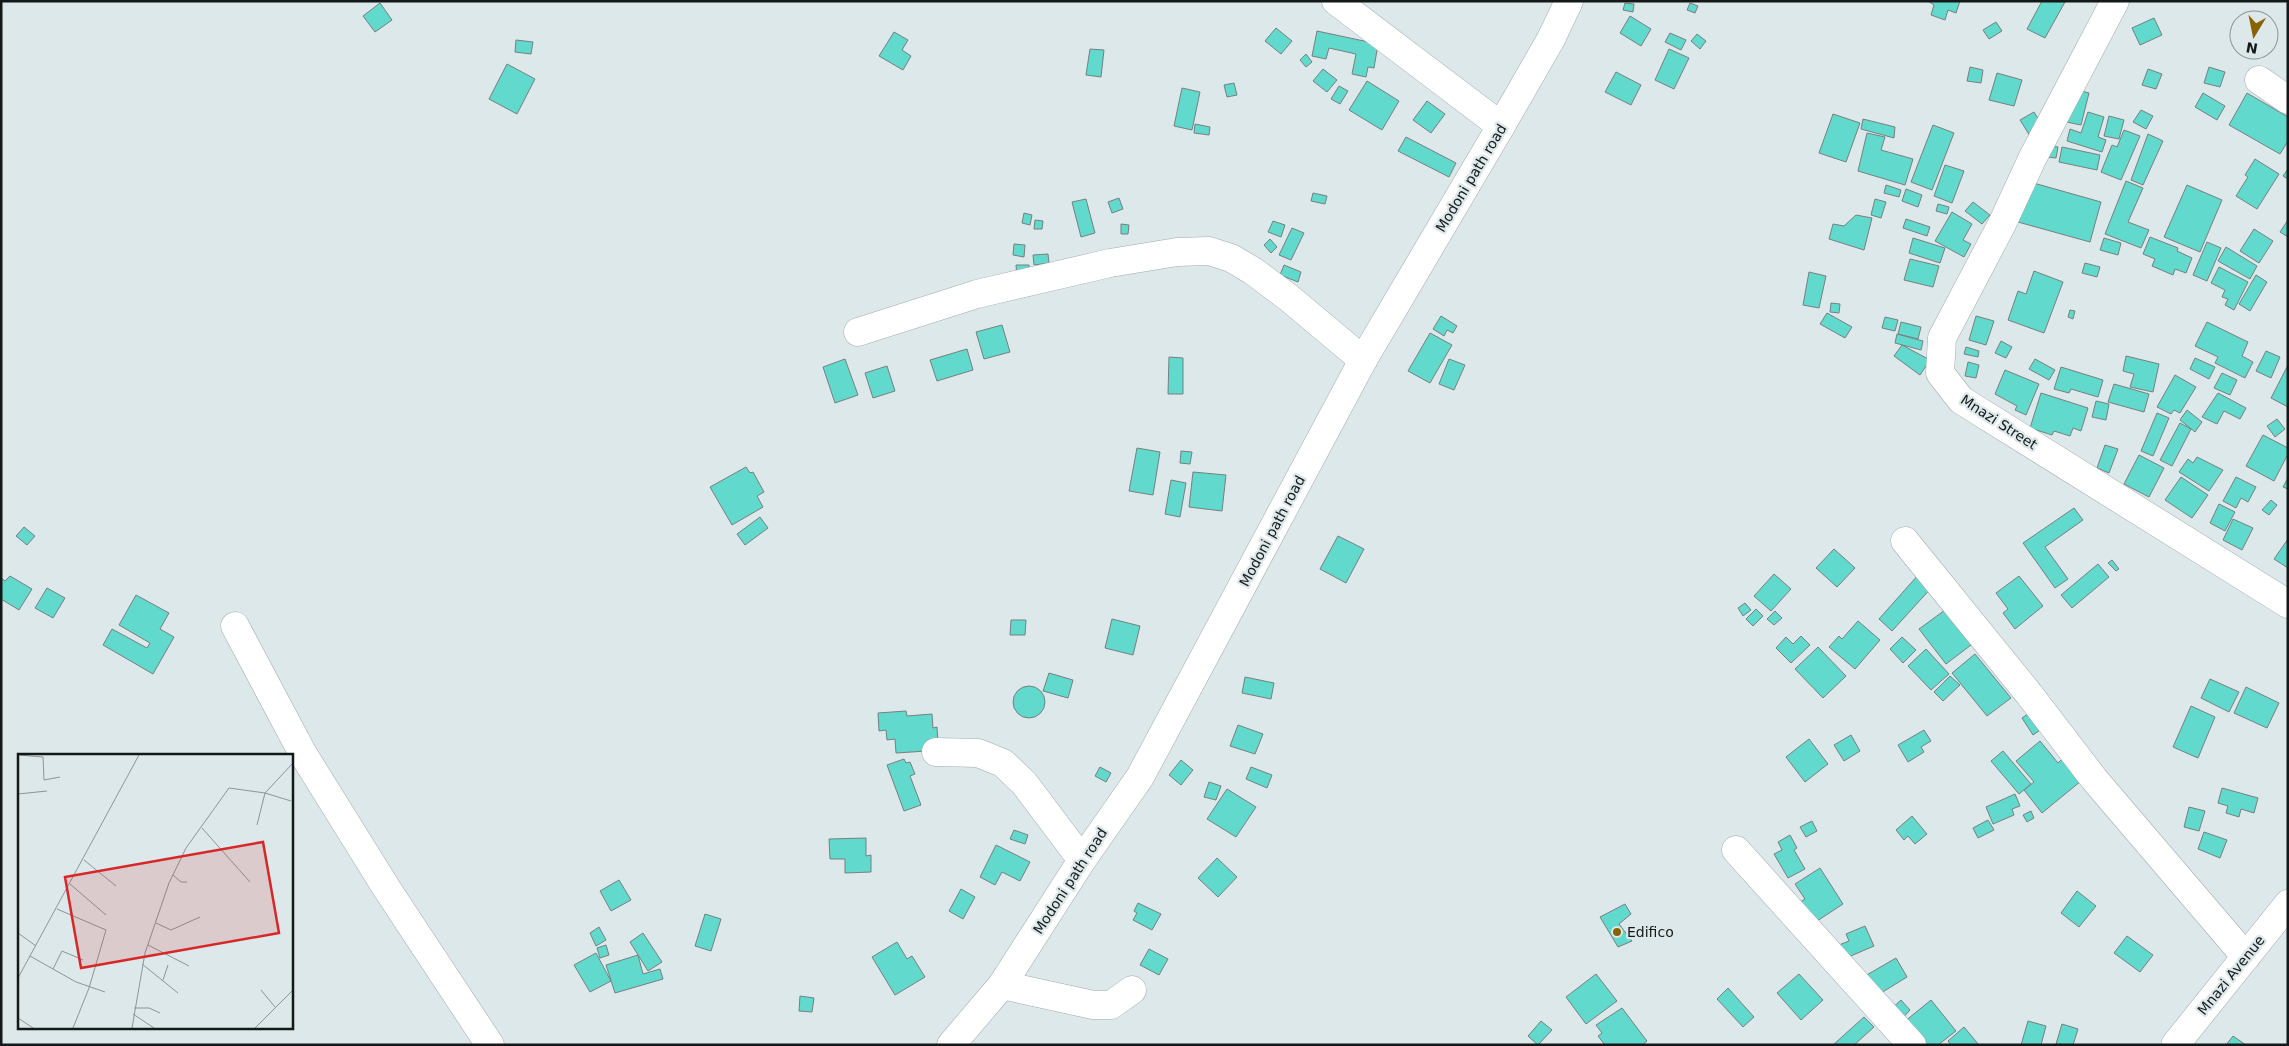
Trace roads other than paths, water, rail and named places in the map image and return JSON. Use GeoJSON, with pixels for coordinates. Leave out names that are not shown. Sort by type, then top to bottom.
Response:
{"type":"FeatureCollection","features":[{"type":"Feature","properties":{"kind":"street"},"geometry":{"type":"LineString","coordinates":[[1336,1],[1502,126]]}},
{"type":"Feature","properties":{"kind":"street","name":"Modoni path road"},"geometry":{"type":"LineString","coordinates":[[951,1045],[1002,985],[1082,860],[1140,777],[1363,360],[1502,126],[1551,39],[1569,1]]}},
{"type":"Feature","properties":{"kind":"street","name":"Mnazi Street"},"geometry":{"type":"LineString","coordinates":[[2115,1],[2032,159],[2002,224],[1942,338],[1940,373],[1961,400],[2288,604]]}},
{"type":"Feature","properties":{"kind":"street"},"geometry":{"type":"LineString","coordinates":[[2259,80],[2288,100]]}},
{"type":"Feature","properties":{"kind":"street"},"geometry":{"type":"LineString","coordinates":[[858,332],[977,294],[1100,266],[1177,252],[1208,251],[1231,258],[1253,271],[1289,298],[1363,360]]}},
{"type":"Feature","properties":{"kind":"street"},"geometry":{"type":"LineString","coordinates":[[1905,541],[2029,694],[2094,779],[2246,957]]}},
{"type":"Feature","properties":{"kind":"street"},"geometry":{"type":"LineString","coordinates":[[235,626],[303,754],[387,889],[490,1045]]}},
{"type":"Feature","properties":{"kind":"street"},"geometry":{"type":"LineString","coordinates":[[936,752],[978,753],[1003,763],[1024,783],[1082,860]]}},
{"type":"Feature","properties":{"kind":"street"},"geometry":{"type":"LineString","coordinates":[[1736,850],[1912,1045]]}},
{"type":"Feature","properties":{"kind":"street","name":"Mnazi Avenue"},"geometry":{"type":"LineString","coordinates":[[2175,1045],[2288,904]]}},
{"type":"Feature","properties":{"kind":"street"},"geometry":{"type":"LineString","coordinates":[[1002,985],[1093,1005],[1111,1005],[1132,990]]}},
{"type":"Feature","properties":{"kind":"place","name":"Edifico"},"geometry":{"type":"Point","coordinates":[1617,932]}}]}
